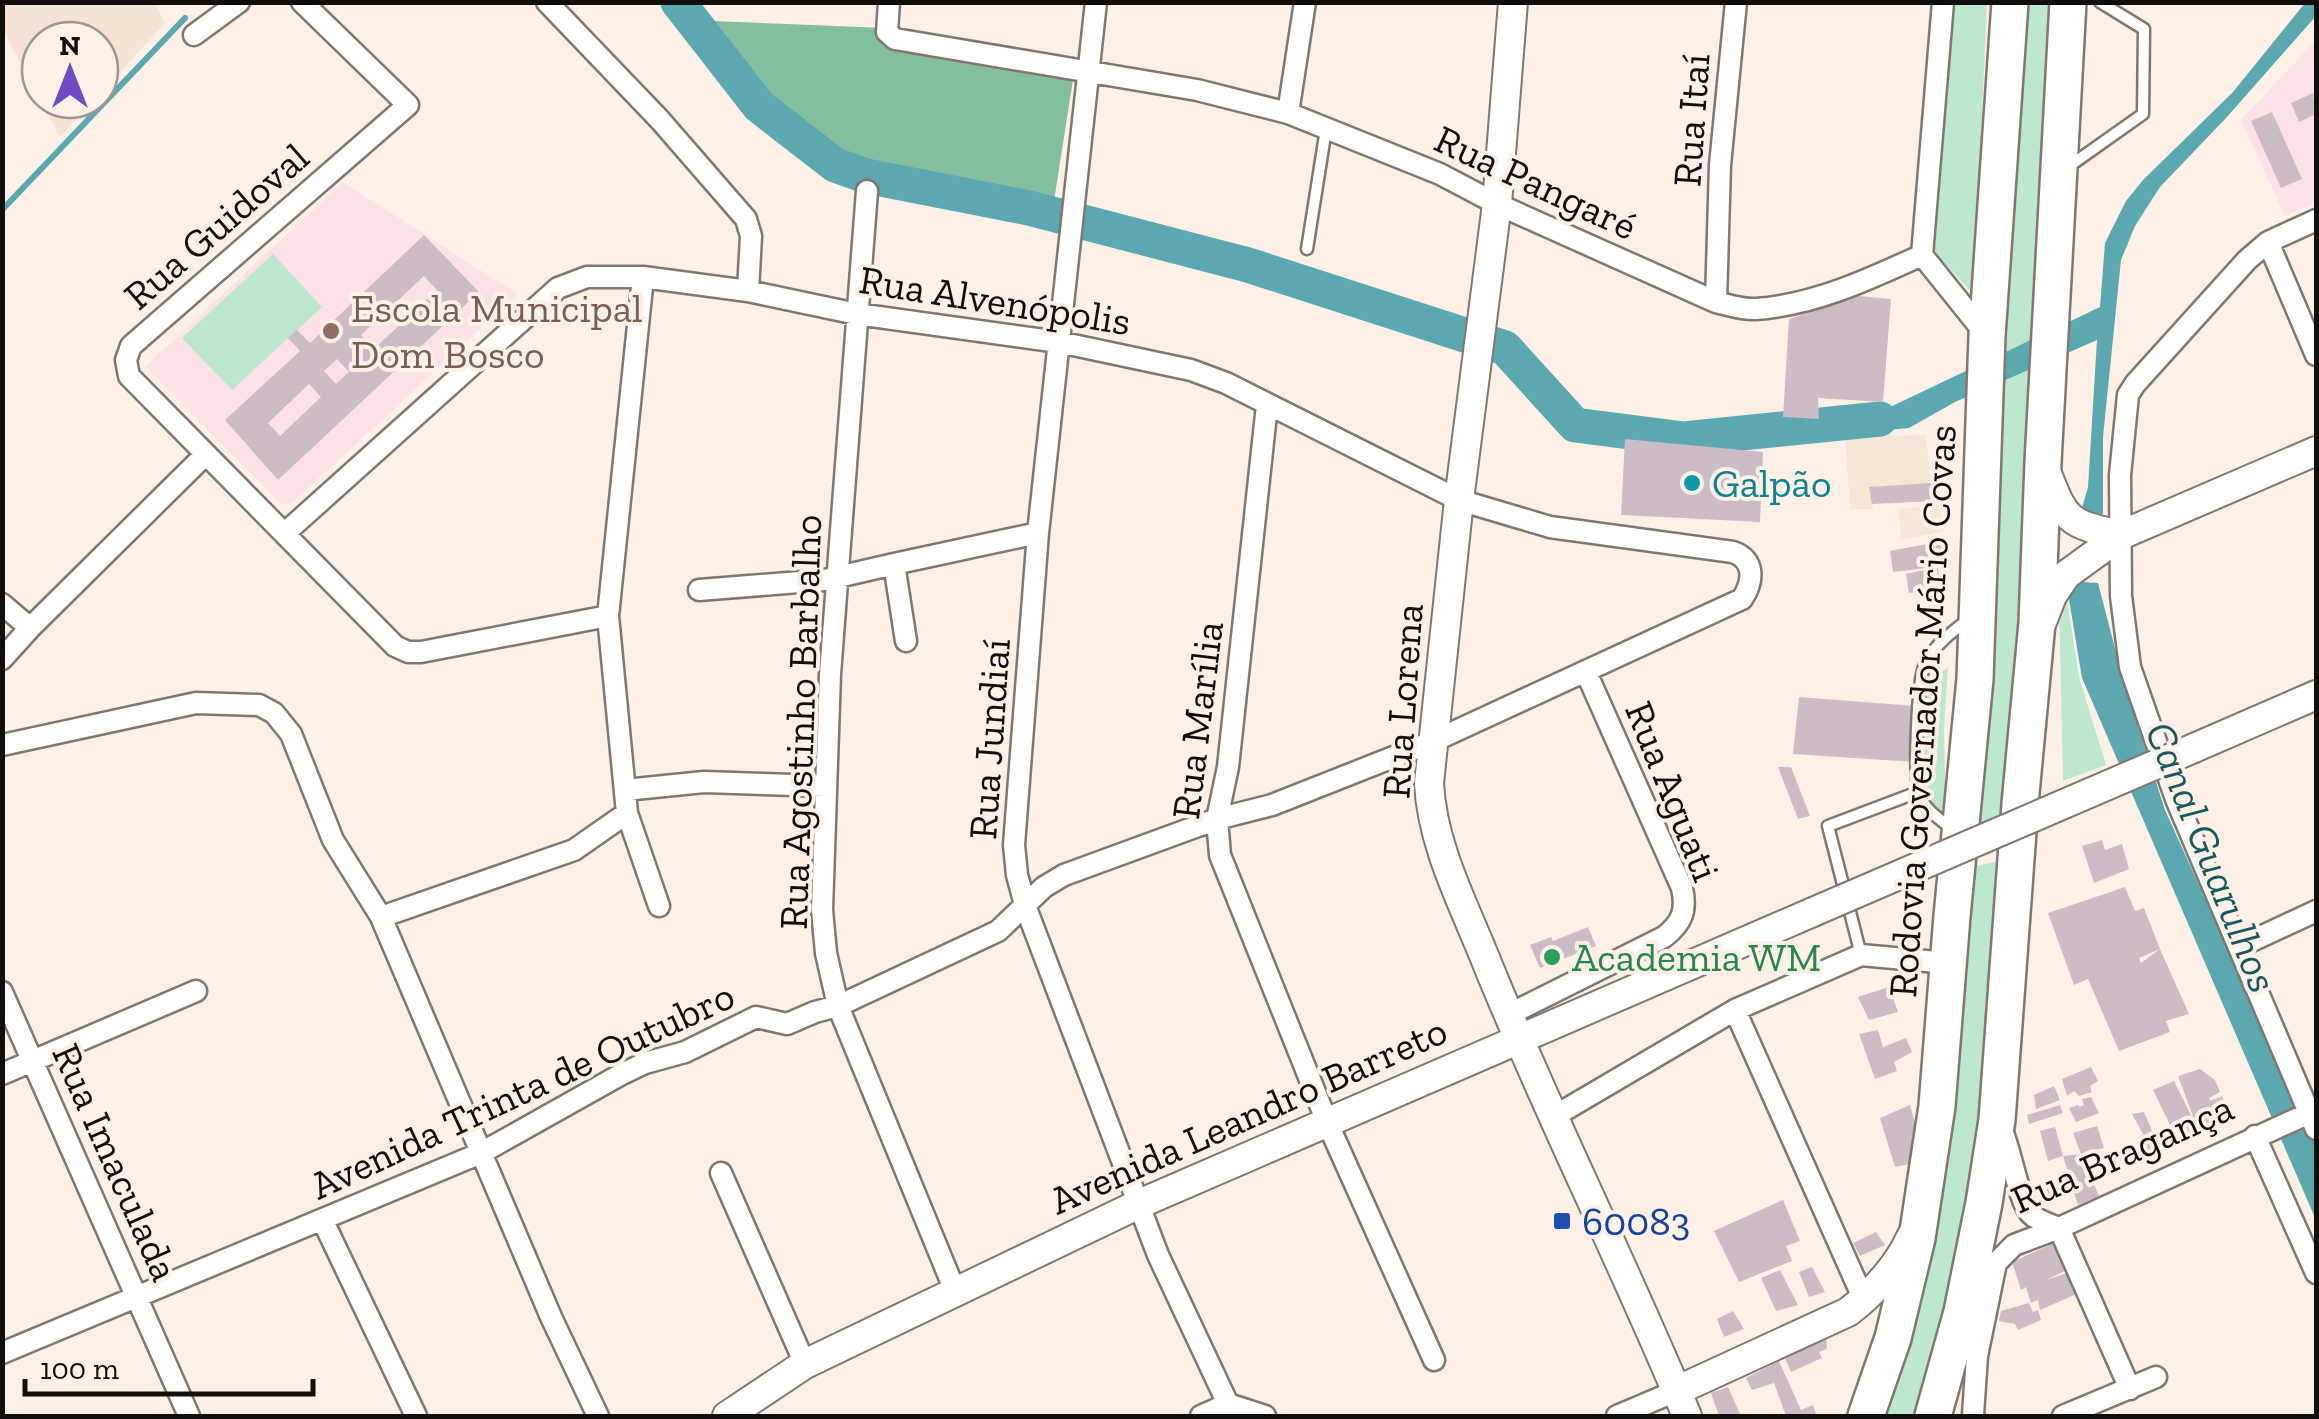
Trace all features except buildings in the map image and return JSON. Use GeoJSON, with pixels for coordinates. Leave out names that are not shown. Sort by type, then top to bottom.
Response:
{"type":"FeatureCollection","features":[{"type":"Feature","properties":{"kind":"highway"},"geometry":{"type":"LineString","coordinates":[[1998,2],[2002,110]]}},
{"type":"Feature","properties":{"kind":"highway","name":"Rodovia Governador Mário Covas"},"geometry":{"type":"LineString","coordinates":[[1866,1416],[1894,1338],[1922,1213],[1937,1106],[1975,679],[1987,336],[2010,2]]}},
{"type":"Feature","properties":{"kind":"highway"},"geometry":{"type":"LineString","coordinates":[[1934,1416],[1962,1312],[1997,1120],[2035,642],[2068,2]]}},
{"type":"Feature","properties":{"kind":"main road","name":"Rua Lorena"},"geometry":{"type":"LineString","coordinates":[[1513,2],[1497,204],[1460,500],[1429,783],[1430,812],[1514,1028],[1681,1404]]}},
{"type":"Feature","properties":{"kind":"main road"},"geometry":{"type":"LineString","coordinates":[[2035,642],[2052,596],[2066,575],[2101,540],[2316,451]]}},
{"type":"Feature","properties":{"kind":"main road"},"geometry":{"type":"LineString","coordinates":[[2043,462],[2062,511],[2101,540]]}},
{"type":"Feature","properties":{"kind":"main road","name":"Avenida Leandro Barreto"},"geometry":{"type":"LineString","coordinates":[[728,1416],[805,1364],[1139,1204],[1327,1122],[1514,1028],[1814,912],[2316,694]]}},
{"type":"Feature","properties":{"kind":"main road"},"geometry":{"type":"LineString","coordinates":[[1681,1404],[1864,1300],[1908,1244],[1922,1213]]}},
{"type":"Feature","properties":{"kind":"street"},"geometry":{"type":"LineString","coordinates":[[194,35],[239,2]]}},
{"type":"Feature","properties":{"kind":"street","name":"Rua Guidoval"},"geometry":{"type":"LineString","coordinates":[[302,2],[408,105],[131,346],[126,360],[129,376],[395,646],[408,652],[608,616]]}},
{"type":"Feature","properties":{"kind":"street"},"geometry":{"type":"LineString","coordinates":[[547,2],[660,120],[746,219],[751,236],[748,291]]}},
{"type":"Feature","properties":{"kind":"street","name":"Rua Jundiaí"},"geometry":{"type":"LineString","coordinates":[[1096,2],[1038,533],[1014,844],[1026,908],[1158,1255],[1228,1404]]}},
{"type":"Feature","properties":{"kind":"street"},"geometry":{"type":"LineString","coordinates":[[1288,113],[1304,2]]}},
{"type":"Feature","properties":{"kind":"street","name":"Rua Itaí"},"geometry":{"type":"LineString","coordinates":[[1716,302],[1720,165],[1736,2]]}},
{"type":"Feature","properties":{"kind":"street"},"geometry":{"type":"LineString","coordinates":[[1943,2],[1922,256],[1987,336]]}},
{"type":"Feature","properties":{"kind":"street","name":"Rua Pangaré"},"geometry":{"type":"LineString","coordinates":[[888,8],[887,32],[894,38],[1197,90],[1288,113],[1440,174],[1497,204],[1716,302],[1752,309],[1796,302],[1864,282],[1922,256]]}},
{"type":"Feature","properties":{"kind":"street","name":"Rua Agostinho Barbalho"},"geometry":{"type":"LineString","coordinates":[[867,192],[838,577],[822,910],[826,953],[838,1006],[955,1290]]}},
{"type":"Feature","properties":{"kind":"street"},"geometry":{"type":"LineString","coordinates":[[2312,1116],[2176,799],[2130,667],[2101,540],[2120,475],[2128,395],[2225,284],[2268,242],[2316,220]]}},
{"type":"Feature","properties":{"kind":"street"},"geometry":{"type":"LineString","coordinates":[[2268,242],[2316,355]]}},
{"type":"Feature","properties":{"kind":"street","name":"Rua Alvenópolis"},"geometry":{"type":"LineString","coordinates":[[285,533],[558,288],[587,277],[643,277],[748,291],[857,314],[1059,342],[1191,370],[1460,500],[1550,527],[1733,552],[1743,556],[1750,566]]}},
{"type":"Feature","properties":{"kind":"street"},"geometry":{"type":"LineString","coordinates":[[643,277],[608,616],[627,813],[659,906]]}},
{"type":"Feature","properties":{"kind":"street","name":"Rua Marília"},"geometry":{"type":"LineString","coordinates":[[1267,405],[1228,767],[1217,820],[1220,855],[1327,1122],[1434,1360]]}},
{"type":"Feature","properties":{"kind":"street"},"geometry":{"type":"LineString","coordinates":[[2,660],[205,455]]}},
{"type":"Feature","properties":{"kind":"street"},"geometry":{"type":"LineString","coordinates":[[699,590],[838,577],[1038,533]]}},
{"type":"Feature","properties":{"kind":"street"},"geometry":{"type":"LineString","coordinates":[[894,564],[906,641]]}},
{"type":"Feature","properties":{"kind":"street","name":"Avenida Trinta de Outubro"},"geometry":{"type":"LineString","coordinates":[[2,1353],[482,1153],[620,1075],[685,1052],[756,1016],[786,1024],[838,1006],[998,931],[1026,908],[1044,886],[1064,875],[1217,820],[1272,805],[1434,741],[1742,599],[1750,566]]}},
{"type":"Feature","properties":{"kind":"street"},"geometry":{"type":"LineString","coordinates":[[2,604],[30,628]]}},
{"type":"Feature","properties":{"kind":"street","name":"Rua Aguati"},"geometry":{"type":"LineString","coordinates":[[1514,1028],[1664,937],[1684,915],[1682,888],[1586,672]]}},
{"type":"Feature","properties":{"kind":"street"},"geometry":{"type":"LineString","coordinates":[[2,744],[183,705],[259,705],[274,713],[291,734],[333,840],[380,917],[551,1317],[598,1416]]}},
{"type":"Feature","properties":{"kind":"street"},"geometry":{"type":"LineString","coordinates":[[625,790],[704,782],[825,786]]}},
{"type":"Feature","properties":{"kind":"street"},"geometry":{"type":"LineString","coordinates":[[380,917],[574,850],[627,813]]}},
{"type":"Feature","properties":{"kind":"street"},"geometry":{"type":"LineString","coordinates":[[2241,946],[2316,912]]}},
{"type":"Feature","properties":{"kind":"street"},"geometry":{"type":"LineString","coordinates":[[1554,1117],[1735,1010],[1861,956],[1948,963]]}},
{"type":"Feature","properties":{"kind":"street"},"geometry":{"type":"LineString","coordinates":[[2,1074],[196,991]]}},
{"type":"Feature","properties":{"kind":"street","name":"Rua Imaculada"},"geometry":{"type":"LineString","coordinates":[[2,992],[189,1416]]}},
{"type":"Feature","properties":{"kind":"street"},"geometry":{"type":"LineString","coordinates":[[1735,1010],[1864,1300]]}},
{"type":"Feature","properties":{"kind":"street","name":"Rua Bragança"},"geometry":{"type":"LineString","coordinates":[[1973,1415],[1977,1356],[1996,1263],[2014,1245],[2263,1133],[2312,1116]]}},
{"type":"Feature","properties":{"kind":"street"},"geometry":{"type":"LineString","coordinates":[[1997,1120],[2009,1146],[2025,1206],[2036,1218],[2058,1228],[2130,1389]]}},
{"type":"Feature","properties":{"kind":"street"},"geometry":{"type":"LineString","coordinates":[[2263,1133],[2316,1273]]}},
{"type":"Feature","properties":{"kind":"street"},"geometry":{"type":"LineString","coordinates":[[720,1173],[805,1364]]}},
{"type":"Feature","properties":{"kind":"street"},"geometry":{"type":"LineString","coordinates":[[323,1221],[416,1416]]}},
{"type":"Feature","properties":{"kind":"street"},"geometry":{"type":"LineString","coordinates":[[2063,1416],[2156,1376]]}},
{"type":"Feature","properties":{"kind":"street"},"geometry":{"type":"LineString","coordinates":[[1201,1416],[1228,1404],[1265,1416]]}},
{"type":"Feature","properties":{"kind":"street"},"geometry":{"type":"LineString","coordinates":[[1616,1416],[1681,1404]]}},
{"type":"Feature","properties":{"kind":"lane"},"geometry":{"type":"LineString","coordinates":[[2059,173],[2143,114],[2144,29],[2100,2]]}},
{"type":"Feature","properties":{"kind":"lane"},"geometry":{"type":"LineString","coordinates":[[1307,249],[1326,128]]}},
{"type":"Feature","properties":{"kind":"lane"},"geometry":{"type":"LineString","coordinates":[[1960,835],[1928,809],[1918,792],[1918,698],[1925,664],[1942,642],[1977,612]]}},
{"type":"Feature","properties":{"kind":"lane"},"geometry":{"type":"LineString","coordinates":[[1861,956],[1828,826],[1918,792]]}},
{"type":"Feature","properties":{"kind":"shaded area"},"geometry":{"type":"Polygon","coordinates":[[[2,3],[155,3],[165,23],[120,72],[120,20],[20,20],[20,62],[3,30],[2,3]]]}},
{"type":"Feature","properties":{"kind":"shaded area"},"geometry":{"type":"Polygon","coordinates":[[[2316,40],[2316,202],[2285,216],[2241,120],[2316,40]]]}},
{"type":"Feature","properties":{"kind":"shaded area"},"geometry":{"type":"Polygon","coordinates":[[[51,120],[76,120],[60,137],[51,120]]]}},
{"type":"Feature","properties":{"kind":"shaded area","name":"Escola Municipal Dom Bosco"},"geometry":{"type":"Polygon","coordinates":[[[343,182],[518,294],[292,503],[282,505],[145,367],[343,182]]]}},
{"type":"Feature","properties":{"kind":"shaded area"},"geometry":{"type":"Polygon","coordinates":[[[1926,435],[1931,483],[1870,487],[1873,509],[1850,509],[1845,437],[1926,435]]]}},
{"type":"Feature","properties":{"kind":"shaded area"},"geometry":{"type":"Polygon","coordinates":[[[1939,505],[1944,531],[1901,540],[1899,509],[1939,505]]]}},
{"type":"Feature","properties":{"kind":"green space"},"geometry":{"type":"Polygon","coordinates":[[[1951,3],[1987,3],[1974,295],[1931,248],[1951,3]]]}},
{"type":"Feature","properties":{"kind":"green space"},"geometry":{"type":"Polygon","coordinates":[[[2026,3],[2059,3],[2009,816],[1973,826],[2026,3]]]}},
{"type":"Feature","properties":{"kind":"green space"},"geometry":{"type":"Polygon","coordinates":[[[713,21],[885,28],[1074,73],[1054,201],[866,176],[772,96],[713,21]]]}},
{"type":"Feature","properties":{"kind":"green space"},"geometry":{"type":"Polygon","coordinates":[[[273,254],[322,307],[232,390],[182,338],[273,254]]]}},
{"type":"Feature","properties":{"kind":"green space"},"geometry":{"type":"Polygon","coordinates":[[[2065,587],[2079,677],[2106,765],[2063,781],[2059,601],[2065,587]]]}},
{"type":"Feature","properties":{"kind":"green space"},"geometry":{"type":"Polygon","coordinates":[[[1948,668],[1944,726],[1946,820],[1923,789],[1921,758],[1927,689],[1935,675],[1948,668]]]}},
{"type":"Feature","properties":{"kind":"green space"},"geometry":{"type":"Polygon","coordinates":[[[2006,859],[1994,1008],[1963,1249],[1920,1416],[1877,1416],[1969,868],[2006,859]]]}},
{"type":"Feature","properties":{"kind":"water"},"geometry":{"type":"Polygon","coordinates":[[[2305,3],[2316,3],[2316,16],[2160,187],[2135,226],[2121,260],[2103,437],[2103,514],[2080,515],[2088,487],[2097,340],[1955,402],[1909,428],[1832,435],[1835,417],[1886,409],[2100,307],[2105,243],[2126,201],[2233,92],[2305,3]]]}},
{"type":"Feature","properties":{"kind":"water","name":"Canal Guarulhos"},"geometry":{"type":"Polygon","coordinates":[[[2066,581],[2098,583],[2124,683],[2165,810],[2316,1144],[2316,1220],[2082,678],[2066,581]]]}},
{"type":"Feature","properties":{"kind":"waterway"},"geometry":{"type":"LineString","coordinates":[[678,2],[759,106],[835,165],[866,176],[1029,208],[1248,265],[1505,348],[1575,425],[1684,439],[1880,419]]}},
{"type":"Feature","properties":{"kind":"waterway"},"geometry":{"type":"LineString","coordinates":[[2,210],[185,18]]}},
{"type":"Feature","properties":{"kind":"place","name":"Escola Municipal Dom Bosco"},"geometry":{"type":"Point","coordinates":[331,331]}},
{"type":"Feature","properties":{"kind":"place","name":"Galpão"},"geometry":{"type":"Point","coordinates":[1692,483]}},
{"type":"Feature","properties":{"kind":"place","name":"Academia WM"},"geometry":{"type":"Point","coordinates":[1552,957]}},
{"type":"Feature","properties":{"kind":"place","name":"60083"},"geometry":{"type":"Point","coordinates":[1562,1221]}}]}
